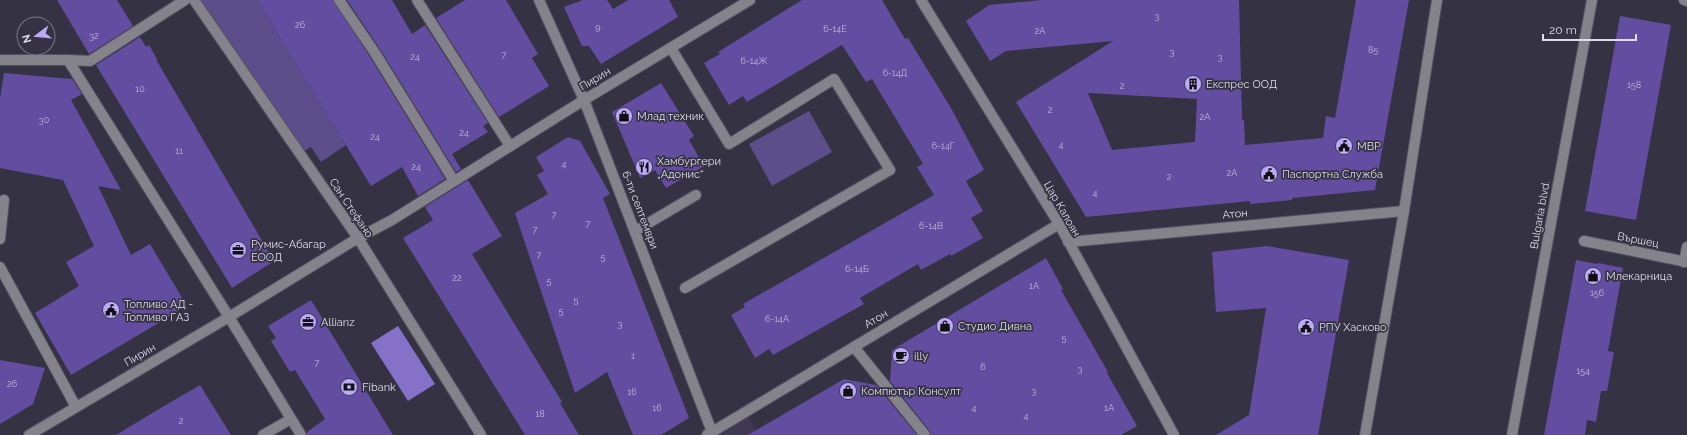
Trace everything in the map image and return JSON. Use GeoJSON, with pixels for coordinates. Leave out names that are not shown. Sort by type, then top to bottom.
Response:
{"type":"FeatureCollection","features":[{"type":"Feature","properties":{"kind":"street"},"geometry":{"type":"LineString","coordinates":[[0,60],[90,61],[185,0]]}},
{"type":"Feature","properties":{"kind":"street","name":"Сан Стефано"},"geometry":{"type":"LineString","coordinates":[[194,0],[358,238],[481,435]]}},
{"type":"Feature","properties":{"kind":"street"},"geometry":{"type":"LineString","coordinates":[[339,0],[375,53],[454,181]]}},
{"type":"Feature","properties":{"kind":"street"},"geometry":{"type":"LineString","coordinates":[[417,0],[510,146]]}},
{"type":"Feature","properties":{"kind":"street","name":"6-ти септември"},"geometry":{"type":"LineString","coordinates":[[539,0],[584,100],[635,231],[710,433]]}},
{"type":"Feature","properties":{"kind":"street","name":"Пирин"},"geometry":{"type":"LineString","coordinates":[[29,435],[229,317],[358,238],[392,220],[584,100],[750,0]]}},
{"type":"Feature","properties":{"kind":"street","name":"Цар Калоян"},"geometry":{"type":"LineString","coordinates":[[921,0],[1059,224],[1174,435]]}},
{"type":"Feature","properties":{"kind":"street"},"geometry":{"type":"LineString","coordinates":[[1365,435],[1404,211],[1437,0]]}},
{"type":"Feature","properties":{"kind":"street","name":"Bulgaria blvd."},"geometry":{"type":"LineString","coordinates":[[1512,435],[1592,0]]}},
{"type":"Feature","properties":{"kind":"street"},"geometry":{"type":"LineString","coordinates":[[671,48],[729,144],[834,79],[890,170],[685,288]]}},
{"type":"Feature","properties":{"kind":"street"},"geometry":{"type":"LineString","coordinates":[[68,60],[301,435]]}},
{"type":"Feature","properties":{"kind":"street"},"geometry":{"type":"LineString","coordinates":[[635,231],[696,195]]}},
{"type":"Feature","properties":{"kind":"street"},"geometry":{"type":"LineString","coordinates":[[0,239],[4,200]]}},
{"type":"Feature","properties":{"kind":"street","name":"Атон"},"geometry":{"type":"LineString","coordinates":[[1068,242],[1404,211]]}},
{"type":"Feature","properties":{"kind":"street","name":"Атон"},"geometry":{"type":"LineString","coordinates":[[710,433],[1059,224]]}},
{"type":"Feature","properties":{"kind":"street","name":"Вършец"},"geometry":{"type":"LineString","coordinates":[[1584,241],[1685,262]]}},
{"type":"Feature","properties":{"kind":"street"},"geometry":{"type":"LineString","coordinates":[[1685,262],[1687,247]]}},
{"type":"Feature","properties":{"kind":"street"},"geometry":{"type":"LineString","coordinates":[[0,267],[76,406]]}},
{"type":"Feature","properties":{"kind":"street"},"geometry":{"type":"LineString","coordinates":[[854,347],[925,435]]}},
{"type":"Feature","properties":{"kind":"street"},"geometry":{"type":"LineString","coordinates":[[263,435],[291,419]]}},
{"type":"Feature","properties":{"kind":"shaded area"},"geometry":{"type":"Polygon","coordinates":[[[199,0],[257,0],[346,145],[321,162],[311,147],[297,155],[199,0]]]}},
{"type":"Feature","properties":{"kind":"shaded area"},"geometry":{"type":"Polygon","coordinates":[[[809,111],[832,152],[772,186],[749,144],[809,111]]]}},
{"type":"Feature","properties":{"kind":"shaded area"},"geometry":{"type":"Polygon","coordinates":[[[398,326],[435,384],[408,401],[371,343],[398,326]]]}},
{"type":"Feature","properties":{"kind":"shaded area"},"geometry":{"type":"Polygon","coordinates":[[[748,416],[759,435],[716,435],[748,416]]]}},
{"type":"Feature","properties":{"kind":"building"},"geometry":{"type":"Polygon","coordinates":[[[57,0],[117,0],[133,26],[89,54],[57,0]]]}},
{"type":"Feature","properties":{"kind":"building"},"geometry":{"type":"Polygon","coordinates":[[[257,0],[333,0],[445,179],[418,196],[402,167],[371,186],[257,0]]]}},
{"type":"Feature","properties":{"kind":"building"},"geometry":{"type":"Polygon","coordinates":[[[347,0],[392,0],[412,34],[425,25],[488,123],[483,126],[488,132],[452,154],[461,169],[456,172],[380,49],[347,0]]]}},
{"type":"Feature","properties":{"kind":"building"},"geometry":{"type":"Polygon","coordinates":[[[465,0],[506,0],[538,54],[532,58],[549,86],[499,117],[436,18],[465,0]]]}},
{"type":"Feature","properties":{"kind":"building"},"geometry":{"type":"Polygon","coordinates":[[[583,0],[607,0],[613,9],[628,0],[669,0],[678,17],[601,64],[589,46],[582,46],[564,7],[583,0]]]}},
{"type":"Feature","properties":{"kind":"building"},"geometry":{"type":"Polygon","coordinates":[[[802,0],[882,0],[905,39],[908,38],[951,108],[984,170],[966,181],[983,211],[971,218],[983,238],[951,256],[950,254],[921,270],[918,264],[860,298],[864,304],[773,355],[769,349],[755,358],[731,315],[745,307],[743,304],[934,195],[917,167],[923,164],[872,79],[866,82],[842,45],[747,102],[743,96],[729,105],[704,63],[720,54],[718,52],[802,0]]]}},
{"type":"Feature","properties":{"kind":"building"},"geometry":{"type":"Polygon","coordinates":[[[1042,0],[1239,0],[1242,120],[1244,120],[1245,145],[1323,138],[1326,116],[1335,118],[1356,0],[1409,0],[1375,190],[1292,198],[1292,200],[1250,204],[1250,201],[1086,217],[1016,102],[1113,41],[1006,51],[990,61],[966,21],[989,5],[1042,0]],[[1088,93],[1112,150],[1195,142],[1197,99],[1088,93]]]}},
{"type":"Feature","properties":{"kind":"building"},"geometry":{"type":"Polygon","coordinates":[[[1620,16],[1671,25],[1636,220],[1585,211],[1620,16]]]}},
{"type":"Feature","properties":{"kind":"building"},"geometry":{"type":"Polygon","coordinates":[[[140,37],[146,47],[149,45],[274,261],[232,288],[96,65],[140,37]]]}},
{"type":"Feature","properties":{"kind":"building"},"geometry":{"type":"Polygon","coordinates":[[[4,73],[72,79],[82,94],[71,100],[121,190],[98,186],[131,255],[150,244],[187,306],[71,375],[35,313],[79,286],[66,262],[94,246],[63,180],[0,168],[0,99],[4,73]]]}},
{"type":"Feature","properties":{"kind":"building"},"geometry":{"type":"Polygon","coordinates":[[[661,83],[694,136],[689,140],[704,166],[666,188],[655,170],[640,178],[612,112],[661,83]]]}},
{"type":"Feature","properties":{"kind":"building"},"geometry":{"type":"Polygon","coordinates":[[[568,137],[580,141],[610,194],[603,198],[689,418],[661,435],[633,435],[607,372],[575,393],[515,213],[548,194],[537,175],[544,171],[536,157],[568,137]]]}},
{"type":"Feature","properties":{"kind":"building"},"geometry":{"type":"Polygon","coordinates":[[[468,180],[502,236],[472,254],[562,402],[560,403],[579,435],[525,435],[403,238],[433,220],[425,207],[468,180]]]}},
{"type":"Feature","properties":{"kind":"building","name":"РПУ Хасково"},"geometry":{"type":"Polygon","coordinates":[[[1267,246],[1349,260],[1318,435],[1216,435],[1249,415],[1266,308],[1216,312],[1212,252],[1267,246]]]}},
{"type":"Feature","properties":{"kind":"building"},"geometry":{"type":"Polygon","coordinates":[[[1046,258],[1063,289],[1061,290],[1137,426],[1121,435],[931,435],[930,431],[890,381],[892,350],[1046,258]]]}},
{"type":"Feature","properties":{"kind":"building"},"geometry":{"type":"Polygon","coordinates":[[[1576,260],[1623,268],[1608,351],[1614,352],[1607,391],[1601,391],[1596,422],[1587,420],[1585,435],[1544,435],[1576,260]]]}},
{"type":"Feature","properties":{"kind":"building"},"geometry":{"type":"Polygon","coordinates":[[[311,300],[393,435],[307,435],[307,432],[325,419],[295,370],[290,372],[271,341],[276,338],[268,326],[311,300]]]}},
{"type":"Feature","properties":{"kind":"building"},"geometry":{"type":"Polygon","coordinates":[[[0,360],[45,368],[33,404],[0,424],[0,360]]]}},
{"type":"Feature","properties":{"kind":"building"},"geometry":{"type":"Polygon","coordinates":[[[844,379],[876,385],[917,435],[748,435],[844,379]]]}},
{"type":"Feature","properties":{"kind":"building"},"geometry":{"type":"Polygon","coordinates":[[[200,385],[231,435],[116,435],[159,409],[200,385]]]}},
{"type":"Feature","properties":{"kind":"place","name":"Експрес ООД"},"geometry":{"type":"Point","coordinates":[1193,84]}},
{"type":"Feature","properties":{"kind":"place","name":"Млад техник"},"geometry":{"type":"Point","coordinates":[624,116]}},
{"type":"Feature","properties":{"kind":"place","name":"МВР"},"geometry":{"type":"Point","coordinates":[1344,146]}},
{"type":"Feature","properties":{"kind":"place","name":"Хамбургери „Адонис“"},"geometry":{"type":"Point","coordinates":[644,167]}},
{"type":"Feature","properties":{"kind":"place","name":"Паспортна Служба"},"geometry":{"type":"Point","coordinates":[1269,174]}},
{"type":"Feature","properties":{"kind":"place","name":"Румис-Абагар ЕООД"},"geometry":{"type":"Point","coordinates":[238,250]}},
{"type":"Feature","properties":{"kind":"place","name":"Млекарница"},"geometry":{"type":"Point","coordinates":[1593,276]}},
{"type":"Feature","properties":{"kind":"place","name":"Топливо АД - Топливо ГАЗ"},"geometry":{"type":"Point","coordinates":[111,310]}},
{"type":"Feature","properties":{"kind":"place","name":"Allianz"},"geometry":{"type":"Point","coordinates":[308,322]}},
{"type":"Feature","properties":{"kind":"place","name":"Студио Дивна"},"geometry":{"type":"Point","coordinates":[945,326]}},
{"type":"Feature","properties":{"kind":"place","name":"РПУ Хасково"},"geometry":{"type":"Point","coordinates":[1306,327]}},
{"type":"Feature","properties":{"kind":"place","name":"illy"},"geometry":{"type":"Point","coordinates":[901,356]}},
{"type":"Feature","properties":{"kind":"place","name":"Fibank"},"geometry":{"type":"Point","coordinates":[349,387]}},
{"type":"Feature","properties":{"kind":"place","name":"Компютър Консулт"},"geometry":{"type":"Point","coordinates":[848,391]}}]}
